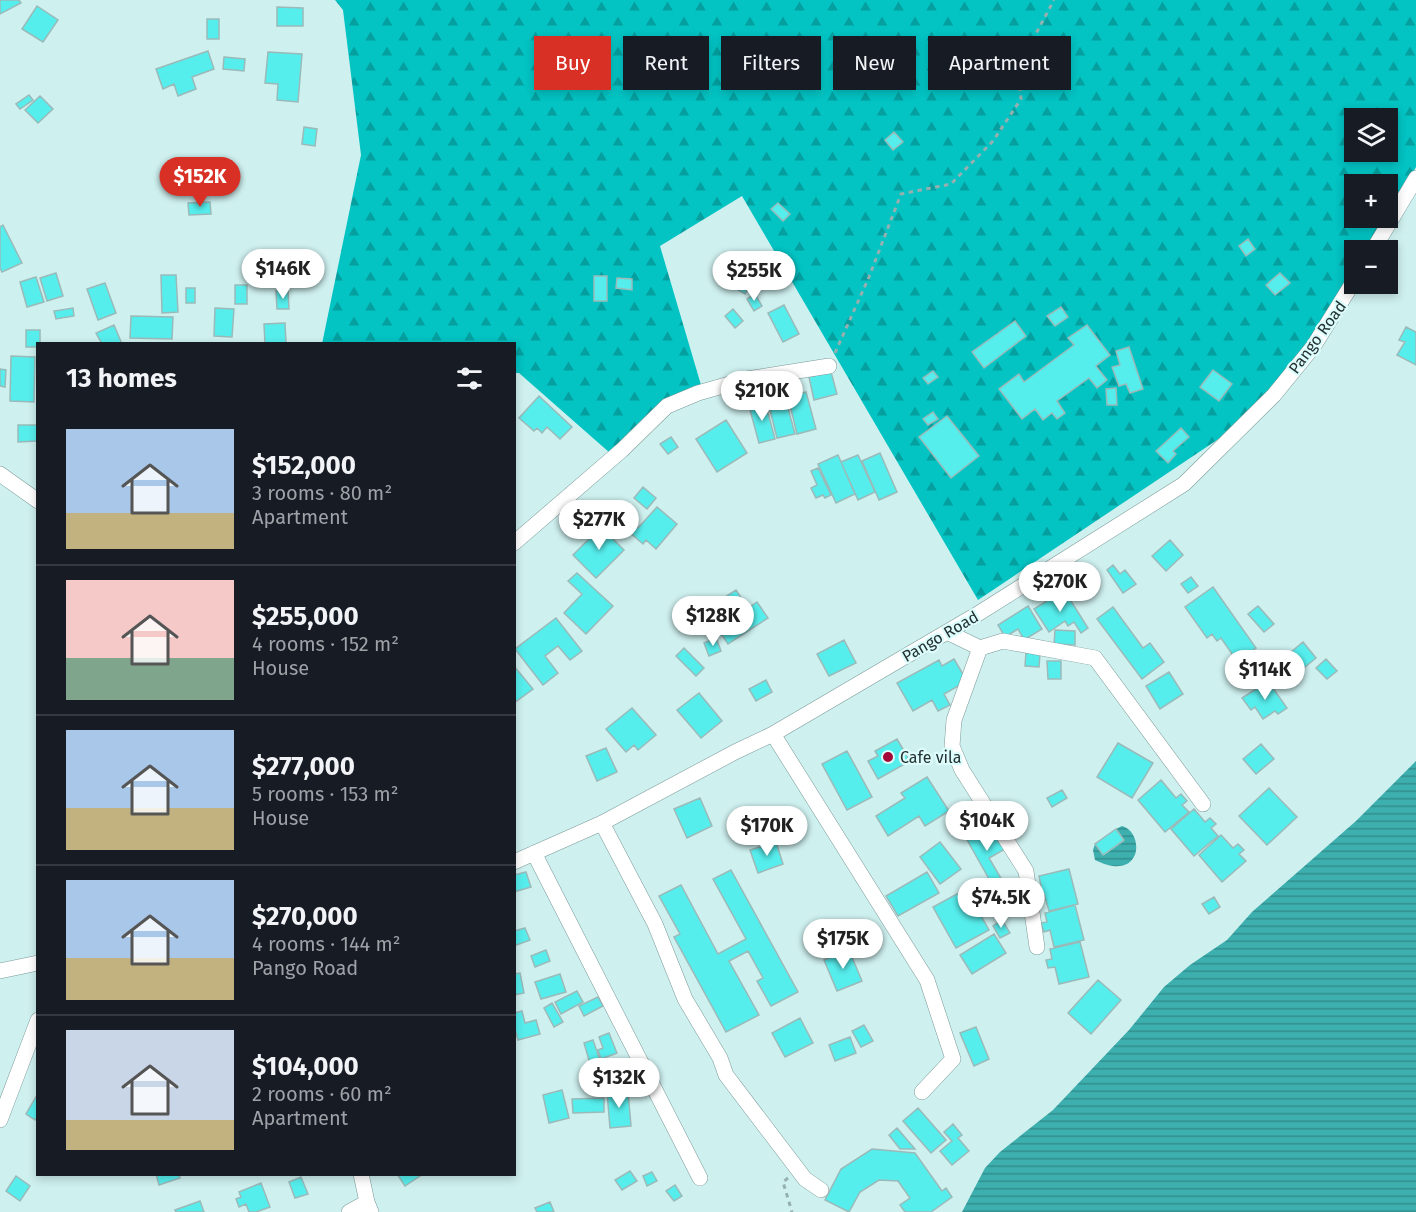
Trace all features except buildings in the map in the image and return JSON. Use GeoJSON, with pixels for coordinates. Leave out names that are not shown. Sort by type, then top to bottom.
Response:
{"type":"FeatureCollection","features":[{"type":"Feature","properties":{"kind":"street"},"geometry":{"type":"LineString","coordinates":[[1379,240],[1416,178]]}},
{"type":"Feature","properties":{"kind":"street","name":"Pango Road"},"geometry":{"type":"LineString","coordinates":[[516,860],[602,823],[735,752],[773,735],[947,632],[1184,484],[1274,395],[1313,347],[1346,294]]}},
{"type":"Feature","properties":{"kind":"street"},"geometry":{"type":"LineString","coordinates":[[516,541],[622,450],[667,406],[698,393],[747,379],[829,366]]}},
{"type":"Feature","properties":{"kind":"street"},"geometry":{"type":"LineString","coordinates":[[0,474],[36,500]]}},
{"type":"Feature","properties":{"kind":"street"},"geometry":{"type":"LineString","coordinates":[[947,632],[980,648],[1003,642],[1095,658],[1203,804]]}},
{"type":"Feature","properties":{"kind":"street"},"geometry":{"type":"LineString","coordinates":[[980,648],[954,720],[952,746],[962,770],[1026,871],[1037,947]]}},
{"type":"Feature","properties":{"kind":"street"},"geometry":{"type":"LineString","coordinates":[[773,735],[927,980],[952,1059],[922,1092]]}},
{"type":"Feature","properties":{"kind":"street"},"geometry":{"type":"LineString","coordinates":[[602,823],[655,924],[686,999],[720,1058],[726,1075],[805,1179],[821,1190]]}},
{"type":"Feature","properties":{"kind":"street"},"geometry":{"type":"LineString","coordinates":[[534,853],[700,1178]]}},
{"type":"Feature","properties":{"kind":"street"},"geometry":{"type":"LineString","coordinates":[[0,971],[36,963]]}},
{"type":"Feature","properties":{"kind":"street"},"geometry":{"type":"LineString","coordinates":[[0,1120],[36,1025]]}},
{"type":"Feature","properties":{"kind":"street"},"geometry":{"type":"LineString","coordinates":[[349,1212],[369,1207],[361,1176]]}},
{"type":"Feature","properties":{"kind":"path"},"geometry":{"type":"LineString","coordinates":[[829,366],[869,277],[901,194],[951,184],[993,141],[1021,99],[1018,67],[1054,0]]}},
{"type":"Feature","properties":{"kind":"path"},"geometry":{"type":"LineString","coordinates":[[792,1212],[783,1182],[798,1168]]}},
{"type":"Feature","properties":{"kind":"green space"},"geometry":{"type":"Polygon","coordinates":[[[335,0],[1416,0],[1416,167],[1398,198],[1398,174],[1344,174],[1344,228],[1380,228],[1372,240],[1344,240],[1344,287],[1331,310],[1276,383],[1226,434],[978,600],[742,196],[660,246],[701,385],[610,453],[519,373],[516,373],[516,342],[322,342],[361,155],[343,10],[335,0]]]}},
{"type":"Feature","properties":{"kind":"shaded area"},"geometry":{"type":"Polygon","coordinates":[[[1416,761],[1416,1212],[962,1212],[985,1168],[1000,1152],[1053,1110],[1129,1030],[1164,987],[1190,965],[1227,940],[1252,912],[1356,821],[1416,761]]]}},
{"type":"Feature","properties":{"kind":"shaded area"},"geometry":{"type":"Polygon","coordinates":[[[1122,826],[1134,837],[1135,854],[1131,861],[1123,866],[1111,866],[1095,860],[1093,850],[1095,844],[1104,855],[1124,841],[1116,829],[1122,826]]]}},
{"type":"Feature","properties":{"kind":"place","name":"Cafe vila"},"geometry":{"type":"Point","coordinates":[888,757]}}]}
